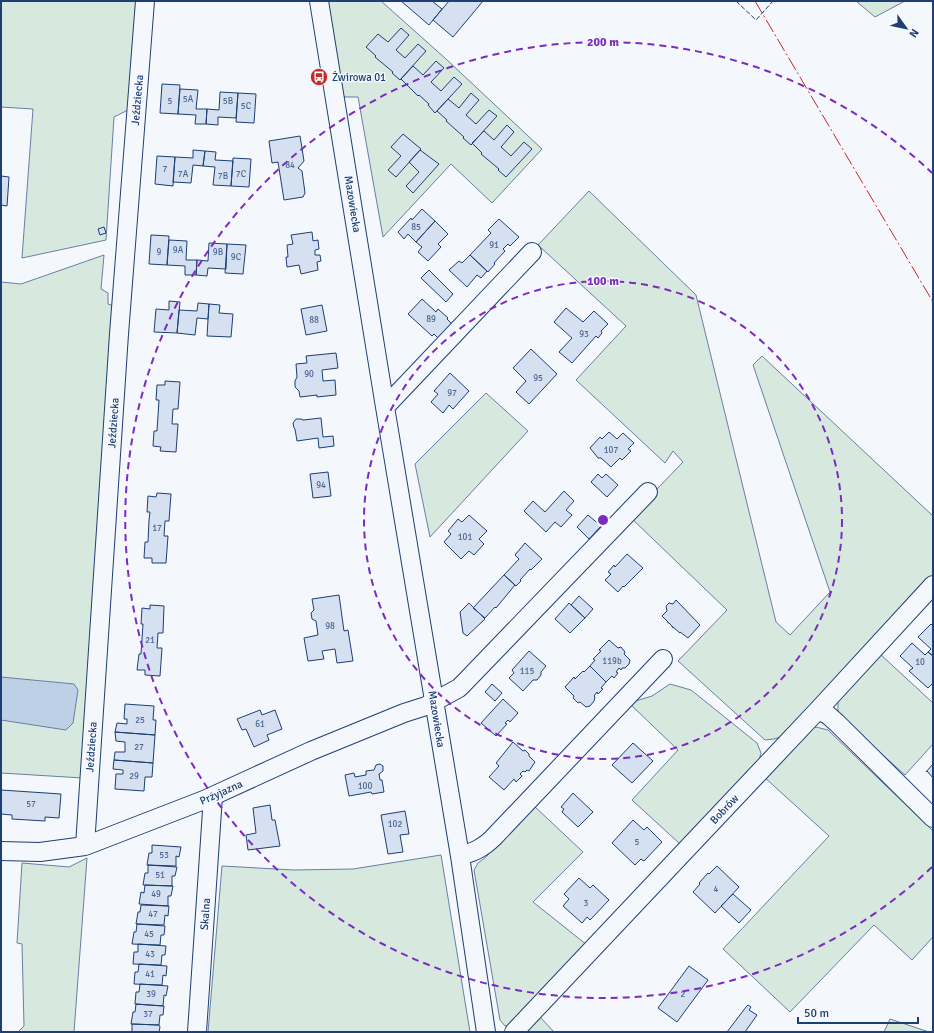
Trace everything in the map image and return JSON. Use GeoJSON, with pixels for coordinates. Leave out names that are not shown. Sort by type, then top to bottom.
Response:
{"type":"FeatureCollection","features":[{"type":"Feature","properties":{"kind":"street","name":"Jeździecka"},"geometry":{"type":"LineString","coordinates":[[85,846],[119,334],[145,1]]}},
{"type":"Feature","properties":{"kind":"street","name":"Mazowiecka"},"geometry":{"type":"LineString","coordinates":[[319,1],[460,856],[486,1032]]}},
{"type":"Feature","properties":{"kind":"street"},"geometry":{"type":"LineString","coordinates":[[385,407],[532,252]]}},
{"type":"Feature","properties":{"kind":"street","name":"Przyjazna"},"geometry":{"type":"LineString","coordinates":[[1,851],[40,852],[85,846],[213,796],[311,751],[434,702],[459,688],[648,492]]}},
{"type":"Feature","properties":{"kind":"street","name":"Bobrów"},"geometry":{"type":"LineString","coordinates":[[514,1032],[818,710],[933,585]]}},
{"type":"Feature","properties":{"kind":"street"},"geometry":{"type":"LineString","coordinates":[[460,856],[475,852],[484,847],[494,838],[662,658]]}},
{"type":"Feature","properties":{"kind":"street"},"geometry":{"type":"LineString","coordinates":[[818,710],[828,715],[837,723],[933,818]]}},
{"type":"Feature","properties":{"kind":"street","name":"Skalna"},"geometry":{"type":"LineString","coordinates":[[197,1032],[213,796]]}},
{"type":"Feature","properties":{"kind":"shaded area"},"geometry":{"type":"Polygon","coordinates":[[[1,1],[136,1],[128,110],[114,117],[106,240],[22,258],[33,109],[1,107],[1,1]]]}},
{"type":"Feature","properties":{"kind":"shaded area"},"geometry":{"type":"Polygon","coordinates":[[[328,1],[381,1],[446,59],[542,149],[492,203],[451,164],[383,237],[358,97],[345,97],[341,93],[328,1]]]}},
{"type":"Feature","properties":{"kind":"shaded area"},"geometry":{"type":"Polygon","coordinates":[[[856,1],[905,1],[875,17],[856,1]]]}},
{"type":"Feature","properties":{"kind":"shaded area"},"geometry":{"type":"Polygon","coordinates":[[[589,191],[696,295],[776,622],[790,635],[830,592],[753,365],[762,356],[933,516],[933,579],[787,735],[765,740],[678,661],[727,610],[630,517],[683,462],[673,451],[665,463],[576,380],[626,326],[538,245],[589,191]]]}},
{"type":"Feature","properties":{"kind":"shaded area"},"geometry":{"type":"Polygon","coordinates":[[[104,255],[101,289],[108,293],[108,304],[114,306],[83,778],[1,773],[1,282],[21,284],[104,255]]]}},
{"type":"Feature","properties":{"kind":"shaded area"},"geometry":{"type":"Polygon","coordinates":[[[486,393],[528,431],[430,537],[415,464],[486,393]]]}},
{"type":"Feature","properties":{"kind":"shaded area"},"geometry":{"type":"Polygon","coordinates":[[[880,654],[933,703],[933,744],[905,775],[838,715],[838,700],[880,654]]]}},
{"type":"Feature","properties":{"kind":"shaded area"},"geometry":{"type":"Polygon","coordinates":[[[670,684],[691,690],[757,743],[761,753],[758,764],[680,844],[632,800],[678,750],[629,703],[652,696],[670,684]]]}},
{"type":"Feature","properties":{"kind":"shaded area"},"geometry":{"type":"Polygon","coordinates":[[[816,727],[828,730],[933,831],[933,937],[912,960],[874,925],[790,1012],[723,949],[829,836],[763,776],[807,730],[816,727]]]}},
{"type":"Feature","properties":{"kind":"shaded area"},"geometry":{"type":"Polygon","coordinates":[[[533,805],[583,852],[533,902],[587,945],[512,1024],[505,1026],[500,1020],[474,870],[478,863],[486,857],[533,805]]]}},
{"type":"Feature","properties":{"kind":"shaded area"},"geometry":{"type":"Polygon","coordinates":[[[441,855],[470,1032],[208,1032],[222,866],[294,870],[353,869],[441,855]]]}},
{"type":"Feature","properties":{"kind":"shaded area"},"geometry":{"type":"Polygon","coordinates":[[[87,858],[74,1032],[18,1032],[24,1026],[22,944],[17,943],[22,863],[69,867],[87,858]]]}},
{"type":"Feature","properties":{"kind":"shaded area"},"geometry":{"type":"Polygon","coordinates":[[[539,1016],[554,1032],[524,1032],[539,1016]]]}},
{"type":"Feature","properties":{"kind":"shaded area"},"geometry":{"type":"Polygon","coordinates":[[[890,1019],[929,1032],[884,1032],[890,1019]]]}},
{"type":"Feature","properties":{"kind":"water"},"geometry":{"type":"Polygon","coordinates":[[[1,677],[74,684],[78,690],[73,723],[66,730],[1,720],[1,677]]]}},
{"type":"Feature","properties":{"kind":"building"},"geometry":{"type":"Polygon","coordinates":[[[401,1],[432,1],[442,9],[429,25],[401,1]]]}},
{"type":"Feature","properties":{"kind":"building"},"geometry":{"type":"Polygon","coordinates":[[[449,1],[483,1],[453,37],[433,20],[449,1]]]}},
{"type":"Feature","properties":{"kind":"building"},"geometry":{"type":"Polygon","coordinates":[[[401,28],[409,35],[396,50],[405,58],[418,44],[426,51],[400,80],[366,47],[378,34],[388,42],[401,28]]]}},
{"type":"Feature","properties":{"kind":"building"},"geometry":{"type":"Polygon","coordinates":[[[436,61],[444,68],[431,82],[441,91],[454,77],[462,84],[435,113],[428,105],[429,104],[419,95],[418,96],[401,79],[413,66],[423,75],[436,61]]]}},
{"type":"Feature","properties":{"kind":"building"},"geometry":{"type":"Polygon","coordinates":[[[162,84],[180,85],[178,114],[160,113],[162,84]]]}},
{"type":"Feature","properties":{"kind":"building"},"geometry":{"type":"Polygon","coordinates":[[[180,89],[198,90],[196,109],[207,109],[206,124],[195,124],[196,115],[178,114],[180,89]]]}},
{"type":"Feature","properties":{"kind":"building"},"geometry":{"type":"Polygon","coordinates":[[[220,92],[238,93],[236,118],[218,117],[218,125],[206,124],[207,109],[219,110],[220,92]]]}},
{"type":"Feature","properties":{"kind":"building"},"geometry":{"type":"Polygon","coordinates":[[[238,93],[256,94],[254,123],[236,122],[238,93]]]}},
{"type":"Feature","properties":{"kind":"building"},"geometry":{"type":"Polygon","coordinates":[[[471,93],[479,100],[466,115],[476,124],[489,110],[497,116],[471,145],[437,111],[448,99],[459,108],[471,93]]]}},
{"type":"Feature","properties":{"kind":"building"},"geometry":{"type":"Polygon","coordinates":[[[507,125],[514,132],[501,147],[511,156],[524,142],[532,149],[506,177],[481,154],[482,153],[472,143],[484,131],[494,140],[507,125]]]}},
{"type":"Feature","properties":{"kind":"building"},"geometry":{"type":"Polygon","coordinates":[[[403,134],[421,149],[396,177],[388,170],[401,156],[391,147],[403,134]]]}},
{"type":"Feature","properties":{"kind":"building"},"geometry":{"type":"Polygon","coordinates":[[[300,136],[304,161],[298,168],[302,171],[305,193],[303,197],[284,200],[278,162],[272,163],[269,141],[300,136]]]}},
{"type":"Feature","properties":{"kind":"building"},"geometry":{"type":"Polygon","coordinates":[[[193,150],[205,151],[203,166],[193,165],[191,183],[173,182],[175,157],[193,158],[193,150]]]}},
{"type":"Feature","properties":{"kind":"building"},"geometry":{"type":"Polygon","coordinates":[[[420,150],[439,164],[413,193],[406,186],[419,172],[409,162],[420,150]]]}},
{"type":"Feature","properties":{"kind":"building"},"geometry":{"type":"Polygon","coordinates":[[[205,151],[216,152],[215,160],[233,161],[231,186],[213,185],[215,167],[203,166],[205,151]]]}},
{"type":"Feature","properties":{"kind":"building"},"geometry":{"type":"Polygon","coordinates":[[[157,156],[175,157],[173,186],[155,184],[157,156]]]}},
{"type":"Feature","properties":{"kind":"building"},"geometry":{"type":"Polygon","coordinates":[[[233,158],[251,159],[249,187],[231,186],[233,158]]]}},
{"type":"Feature","properties":{"kind":"building"},"geometry":{"type":"Polygon","coordinates":[[[1,176],[9,177],[7,206],[1,205],[1,176]]]}},
{"type":"Feature","properties":{"kind":"building"},"geometry":{"type":"Polygon","coordinates":[[[422,209],[435,221],[416,242],[408,234],[404,239],[398,232],[422,209]]]}},
{"type":"Feature","properties":{"kind":"building"},"geometry":{"type":"Polygon","coordinates":[[[499,219],[519,237],[510,246],[508,244],[503,249],[505,251],[488,272],[470,255],[491,233],[488,230],[499,219]]]}},
{"type":"Feature","properties":{"kind":"building"},"geometry":{"type":"Polygon","coordinates":[[[435,221],[448,234],[438,244],[441,247],[428,261],[418,252],[422,247],[416,242],[435,221]]]}},
{"type":"Feature","properties":{"kind":"building"},"geometry":{"type":"Polygon","coordinates":[[[104,227],[106,233],[100,235],[98,229],[104,227]]]}},
{"type":"Feature","properties":{"kind":"building"},"geometry":{"type":"Polygon","coordinates":[[[312,232],[313,241],[318,240],[319,249],[315,250],[315,255],[320,255],[321,261],[317,262],[318,270],[301,274],[299,265],[287,267],[287,245],[293,244],[291,235],[312,232]]]}},
{"type":"Feature","properties":{"kind":"building"},"geometry":{"type":"Polygon","coordinates":[[[151,235],[169,236],[167,265],[149,264],[151,235]]]}},
{"type":"Feature","properties":{"kind":"building"},"geometry":{"type":"Polygon","coordinates":[[[169,240],[187,241],[186,260],[197,260],[196,275],[185,275],[185,266],[167,265],[169,240]]]}},
{"type":"Feature","properties":{"kind":"building"},"geometry":{"type":"Polygon","coordinates":[[[209,243],[227,244],[226,269],[208,268],[207,276],[196,275],[197,260],[208,261],[209,243]]]}},
{"type":"Feature","properties":{"kind":"building"},"geometry":{"type":"Polygon","coordinates":[[[227,244],[246,245],[243,274],[225,273],[227,244]]]}},
{"type":"Feature","properties":{"kind":"building"},"geometry":{"type":"Polygon","coordinates":[[[470,255],[487,271],[481,278],[477,275],[467,287],[449,270],[459,261],[462,263],[470,255]]]}},
{"type":"Feature","properties":{"kind":"building"},"geometry":{"type":"Polygon","coordinates":[[[429,270],[453,294],[446,302],[421,278],[429,270]]]}},
{"type":"Feature","properties":{"kind":"building"},"geometry":{"type":"Polygon","coordinates":[[[422,299],[436,312],[438,309],[453,325],[439,339],[434,334],[432,336],[408,314],[422,299]]]}},
{"type":"Feature","properties":{"kind":"building"},"geometry":{"type":"Polygon","coordinates":[[[169,301],[180,302],[177,333],[154,332],[156,309],[169,310],[169,301]]]}},
{"type":"Feature","properties":{"kind":"building"},"geometry":{"type":"Polygon","coordinates":[[[198,303],[209,304],[208,319],[197,318],[195,335],[177,333],[179,310],[197,311],[198,303]]]}},
{"type":"Feature","properties":{"kind":"building"},"geometry":{"type":"Polygon","coordinates":[[[209,304],[220,305],[219,313],[233,314],[231,337],[207,336],[209,304]]]}},
{"type":"Feature","properties":{"kind":"building"},"geometry":{"type":"Polygon","coordinates":[[[322,305],[327,331],[306,335],[301,309],[322,305]]]}},
{"type":"Feature","properties":{"kind":"building"},"geometry":{"type":"Polygon","coordinates":[[[566,308],[583,322],[594,311],[608,324],[601,331],[602,333],[598,338],[596,336],[572,363],[559,352],[572,338],[554,322],[566,308]]]}},
{"type":"Feature","properties":{"kind":"building"},"geometry":{"type":"Polygon","coordinates":[[[531,349],[557,374],[529,404],[516,392],[526,381],[513,368],[531,349]]]}},
{"type":"Feature","properties":{"kind":"building"},"geometry":{"type":"Polygon","coordinates":[[[336,353],[338,368],[322,370],[323,381],[335,380],[336,395],[300,397],[299,391],[295,387],[297,377],[296,364],[307,363],[306,356],[336,353]]]}},
{"type":"Feature","properties":{"kind":"building"},"geometry":{"type":"Polygon","coordinates":[[[450,373],[469,391],[453,409],[449,405],[443,413],[431,402],[438,394],[434,391],[450,373]]]}},
{"type":"Feature","properties":{"kind":"building"},"geometry":{"type":"Polygon","coordinates":[[[165,381],[180,382],[178,409],[173,409],[172,424],[178,424],[176,452],[160,451],[161,447],[153,446],[154,431],[157,431],[159,400],[156,400],[157,385],[165,385],[165,381]]]}},
{"type":"Feature","properties":{"kind":"building"},"geometry":{"type":"Polygon","coordinates":[[[321,418],[323,437],[333,436],[334,446],[319,448],[318,438],[297,441],[293,423],[296,419],[303,420],[321,418]]]}},
{"type":"Feature","properties":{"kind":"building"},"geometry":{"type":"Polygon","coordinates":[[[609,432],[617,439],[623,433],[634,443],[628,449],[631,451],[622,460],[620,458],[611,467],[601,458],[598,458],[590,448],[600,437],[602,439],[609,432]]]}},
{"type":"Feature","properties":{"kind":"building"},"geometry":{"type":"Polygon","coordinates":[[[328,472],[331,496],[313,498],[310,474],[328,472]]]}},
{"type":"Feature","properties":{"kind":"building"},"geometry":{"type":"Polygon","coordinates":[[[598,474],[602,478],[606,474],[618,485],[607,497],[591,482],[598,474]]]}},
{"type":"Feature","properties":{"kind":"building"},"geometry":{"type":"Polygon","coordinates":[[[564,491],[574,501],[566,510],[572,515],[561,527],[555,522],[546,532],[524,511],[533,501],[545,512],[564,491]]]}},
{"type":"Feature","properties":{"kind":"building"},"geometry":{"type":"Polygon","coordinates":[[[157,493],[171,494],[169,521],[165,521],[164,536],[168,536],[166,563],[152,563],[152,558],[144,558],[145,542],[148,542],[150,512],[147,512],[148,496],[156,497],[157,493]]]}},
{"type":"Feature","properties":{"kind":"building"},"geometry":{"type":"Polygon","coordinates":[[[469,515],[487,531],[479,539],[484,544],[474,555],[469,551],[461,559],[444,542],[451,534],[448,531],[458,519],[462,522],[469,515]]]}},
{"type":"Feature","properties":{"kind":"building"},"geometry":{"type":"Polygon","coordinates":[[[588,515],[601,526],[589,539],[577,527],[588,515]]]}},
{"type":"Feature","properties":{"kind":"building"},"geometry":{"type":"Polygon","coordinates":[[[525,543],[542,559],[531,570],[530,569],[516,586],[504,575],[519,559],[515,555],[525,543]]]}},
{"type":"Feature","properties":{"kind":"building"},"geometry":{"type":"Polygon","coordinates":[[[627,554],[643,568],[618,592],[605,580],[611,574],[608,572],[627,554]]]}},
{"type":"Feature","properties":{"kind":"building"},"geometry":{"type":"Polygon","coordinates":[[[504,575],[515,585],[496,608],[495,607],[485,618],[473,608],[504,575]]]}},
{"type":"Feature","properties":{"kind":"building"},"geometry":{"type":"Polygon","coordinates":[[[339,595],[344,631],[348,630],[353,661],[337,663],[335,649],[322,651],[324,659],[308,661],[304,638],[318,635],[316,621],[312,619],[311,613],[314,610],[312,599],[339,595]]]}},
{"type":"Feature","properties":{"kind":"building"},"geometry":{"type":"Polygon","coordinates":[[[579,596],[593,609],[585,618],[571,605],[579,596]]]}},
{"type":"Feature","properties":{"kind":"building"},"geometry":{"type":"Polygon","coordinates":[[[676,600],[700,625],[688,638],[673,628],[662,616],[667,611],[666,606],[669,603],[673,604],[676,600]]]}},
{"type":"Feature","properties":{"kind":"building"},"geometry":{"type":"Polygon","coordinates":[[[469,603],[485,619],[467,636],[463,633],[460,612],[469,603]]]}},
{"type":"Feature","properties":{"kind":"building"},"geometry":{"type":"Polygon","coordinates":[[[569,603],[585,618],[570,633],[555,619],[569,603]]]}},
{"type":"Feature","properties":{"kind":"building"},"geometry":{"type":"Polygon","coordinates":[[[150,605],[164,606],[163,633],[158,633],[157,648],[162,648],[160,676],[145,675],[145,670],[137,670],[139,654],[141,654],[143,624],[141,624],[142,608],[150,609],[150,605]]]}},
{"type":"Feature","properties":{"kind":"building"},"geometry":{"type":"Polygon","coordinates":[[[931,624],[933,626],[933,656],[928,652],[931,649],[918,637],[931,624]]]}},
{"type":"Feature","properties":{"kind":"building"},"geometry":{"type":"Polygon","coordinates":[[[609,640],[618,648],[621,647],[625,652],[624,654],[630,660],[629,664],[625,668],[622,668],[621,670],[619,668],[616,672],[618,673],[614,678],[612,676],[606,682],[590,666],[595,660],[593,659],[601,651],[599,650],[609,640]]]}},
{"type":"Feature","properties":{"kind":"building"},"geometry":{"type":"Polygon","coordinates":[[[912,643],[925,655],[928,652],[933,656],[933,683],[928,688],[909,671],[913,668],[900,656],[912,643]]]}},
{"type":"Feature","properties":{"kind":"building"},"geometry":{"type":"Polygon","coordinates":[[[529,651],[546,666],[537,680],[533,680],[523,691],[509,678],[514,673],[512,670],[529,651]]]}},
{"type":"Feature","properties":{"kind":"building"},"geometry":{"type":"Polygon","coordinates":[[[590,666],[606,682],[601,688],[603,689],[598,694],[597,692],[594,696],[594,701],[590,706],[586,707],[580,702],[578,703],[573,698],[574,696],[565,687],[574,677],[575,679],[590,666]]]}},
{"type":"Feature","properties":{"kind":"building"},"geometry":{"type":"Polygon","coordinates":[[[492,684],[502,693],[495,701],[485,692],[492,684]]]}},
{"type":"Feature","properties":{"kind":"building"},"geometry":{"type":"Polygon","coordinates":[[[503,699],[518,713],[510,722],[508,720],[505,723],[507,724],[496,736],[481,723],[503,699]]]}},
{"type":"Feature","properties":{"kind":"building"},"geometry":{"type":"Polygon","coordinates":[[[125,704],[154,706],[153,720],[156,720],[155,735],[115,732],[117,723],[127,724],[127,719],[124,719],[125,704]]]}},
{"type":"Feature","properties":{"kind":"building"},"geometry":{"type":"Polygon","coordinates":[[[260,710],[262,715],[275,710],[282,729],[267,735],[269,740],[254,747],[246,729],[242,730],[237,719],[260,710]]]}},
{"type":"Feature","properties":{"kind":"building"},"geometry":{"type":"Polygon","coordinates":[[[115,732],[155,735],[153,763],[114,760],[115,752],[125,752],[125,742],[116,741],[115,732]]]}},
{"type":"Feature","properties":{"kind":"building"},"geometry":{"type":"Polygon","coordinates":[[[513,742],[523,751],[525,750],[535,762],[529,771],[523,771],[520,774],[522,776],[516,782],[514,779],[504,790],[489,777],[499,766],[496,763],[513,742]]]}},
{"type":"Feature","properties":{"kind":"building"},"geometry":{"type":"Polygon","coordinates":[[[633,743],[653,761],[632,783],[612,765],[633,743]]]}},
{"type":"Feature","properties":{"kind":"building"},"geometry":{"type":"Polygon","coordinates":[[[114,760],[153,763],[152,777],[145,777],[144,791],[115,789],[116,774],[123,774],[123,770],[113,769],[114,760]]]}},
{"type":"Feature","properties":{"kind":"building"},"geometry":{"type":"Polygon","coordinates":[[[380,764],[383,766],[383,771],[379,774],[380,780],[382,780],[384,792],[372,794],[371,792],[349,796],[345,775],[354,773],[355,777],[366,775],[366,771],[374,770],[376,765],[380,764]]]}},
{"type":"Feature","properties":{"kind":"building"},"geometry":{"type":"Polygon","coordinates":[[[933,764],[933,778],[927,771],[926,772],[933,764]]]}},
{"type":"Feature","properties":{"kind":"building"},"geometry":{"type":"Polygon","coordinates":[[[1,790],[61,794],[59,818],[45,817],[45,821],[12,819],[12,815],[1,814],[1,790]]]}},
{"type":"Feature","properties":{"kind":"building"},"geometry":{"type":"Polygon","coordinates":[[[573,793],[593,812],[578,827],[562,812],[564,809],[561,807],[573,793]]]}},
{"type":"Feature","properties":{"kind":"building"},"geometry":{"type":"Polygon","coordinates":[[[270,805],[272,820],[275,820],[280,846],[248,850],[246,835],[256,833],[253,808],[270,805]]]}},
{"type":"Feature","properties":{"kind":"building"},"geometry":{"type":"Polygon","coordinates":[[[405,811],[409,834],[400,835],[403,852],[388,854],[381,815],[405,811]]]}},
{"type":"Feature","properties":{"kind":"building"},"geometry":{"type":"Polygon","coordinates":[[[633,820],[644,830],[647,827],[662,842],[644,861],[641,859],[635,865],[612,843],[633,820]]]}},
{"type":"Feature","properties":{"kind":"building"},"geometry":{"type":"Polygon","coordinates":[[[152,845],[181,847],[179,857],[176,856],[176,866],[147,865],[149,853],[152,853],[152,845]]]}},
{"type":"Feature","properties":{"kind":"building"},"geometry":{"type":"Polygon","coordinates":[[[148,865],[177,867],[175,876],[172,876],[172,886],[143,885],[145,873],[148,873],[148,865]]]}},
{"type":"Feature","properties":{"kind":"building"},"geometry":{"type":"Polygon","coordinates":[[[717,866],[739,887],[715,913],[693,892],[708,873],[709,874],[717,866]]]}},
{"type":"Feature","properties":{"kind":"building"},"geometry":{"type":"Polygon","coordinates":[[[579,878],[590,888],[593,885],[609,900],[590,920],[587,917],[582,923],[563,906],[569,899],[564,894],[579,878]]]}},
{"type":"Feature","properties":{"kind":"building"},"geometry":{"type":"Polygon","coordinates":[[[145,885],[173,886],[171,896],[168,896],[168,906],[139,904],[141,892],[144,893],[145,885]]]}},
{"type":"Feature","properties":{"kind":"building"},"geometry":{"type":"Polygon","coordinates":[[[733,894],[751,910],[739,923],[721,906],[733,894]]]}},
{"type":"Feature","properties":{"kind":"building"},"geometry":{"type":"Polygon","coordinates":[[[141,905],[169,906],[168,916],[165,915],[164,925],[136,924],[141,905]]]}},
{"type":"Feature","properties":{"kind":"building"},"geometry":{"type":"Polygon","coordinates":[[[137,924],[165,926],[164,935],[161,935],[160,945],[132,944],[137,924]]]}},
{"type":"Feature","properties":{"kind":"building"},"geometry":{"type":"Polygon","coordinates":[[[138,944],[166,946],[165,955],[162,955],[161,965],[133,964],[134,952],[138,952],[138,944]]]}},
{"type":"Feature","properties":{"kind":"building"},"geometry":{"type":"Polygon","coordinates":[[[139,964],[167,966],[166,976],[163,975],[162,985],[134,984],[135,972],[138,972],[139,964]]]}},
{"type":"Feature","properties":{"kind":"building"},"geometry":{"type":"Polygon","coordinates":[[[689,966],[708,980],[677,1022],[658,1008],[689,966]]]}},
{"type":"Feature","properties":{"kind":"building"},"geometry":{"type":"Polygon","coordinates":[[[140,984],[168,986],[166,996],[164,995],[163,1006],[135,1004],[136,992],[139,992],[140,984]]]}},
{"type":"Feature","properties":{"kind":"building"},"geometry":{"type":"Polygon","coordinates":[[[136,1004],[164,1006],[163,1015],[160,1015],[159,1025],[131,1024],[136,1004]]]}},
{"type":"Feature","properties":{"kind":"building"},"geometry":{"type":"Polygon","coordinates":[[[748,1005],[751,1007],[749,1010],[757,1015],[745,1032],[727,1032],[746,1007],[748,1005]]]}},
{"type":"Feature","properties":{"kind":"building"},"geometry":{"type":"Polygon","coordinates":[[[132,1024],[159,1025],[160,1027],[159,1032],[132,1032],[132,1024]]]}},
{"type":"Feature","properties":{"kind":"fence"},"geometry":{"type":"LineString","coordinates":[[736,1],[756,20],[773,1]]}},
{"type":"Feature","properties":{"kind":"power"},"geometry":{"type":"LineString","coordinates":[[755,1],[933,302]]}},
{"type":"Feature","properties":{"kind":"place","name":"Żwirowa 01"},"geometry":{"type":"Point","coordinates":[319,77]}}]}
